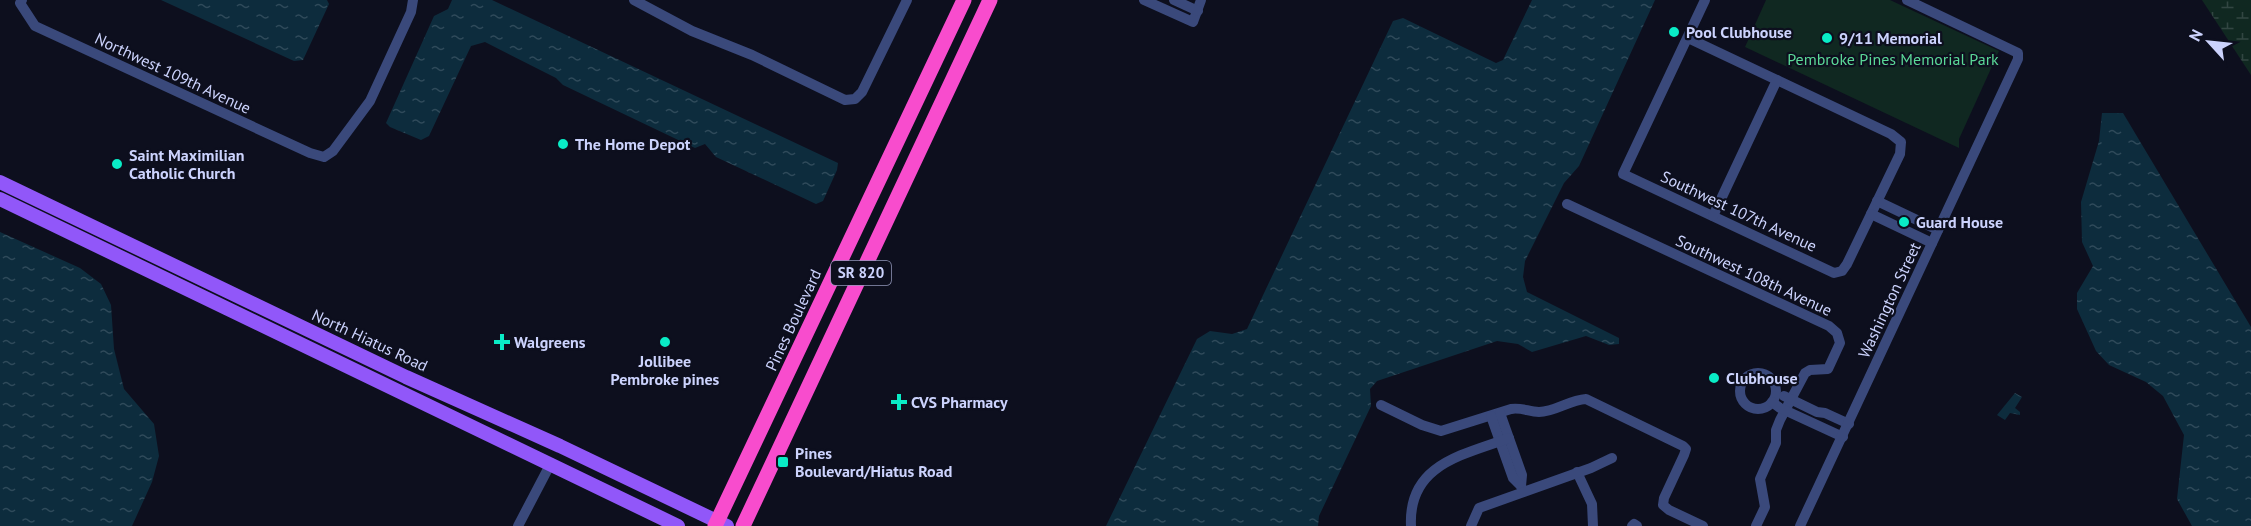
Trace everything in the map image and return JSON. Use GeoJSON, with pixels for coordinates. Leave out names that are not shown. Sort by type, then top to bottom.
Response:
{"type":"FeatureCollection","features":[{"type":"Feature","properties":{"kind":"highway","name":"Pines Boulevard"},"geometry":{"type":"LineString","coordinates":[[720,525],[964,0]]}},
{"type":"Feature","properties":{"kind":"highway","name":"SR 820"},"geometry":{"type":"LineString","coordinates":[[743,526],[990,0]]}},
{"type":"Feature","properties":{"kind":"main road","name":"North Hiatus Road"},"geometry":{"type":"LineString","coordinates":[[0,182],[406,377],[560,446],[720,525]]}},
{"type":"Feature","properties":{"kind":"main road","name":"North Hiatus Road"},"geometry":{"type":"LineString","coordinates":[[0,199],[678,526]]}},
{"type":"Feature","properties":{"kind":"main road"},"geometry":{"type":"LineString","coordinates":[[30,213],[38,212],[102,241],[122,239]]}},
{"type":"Feature","properties":{"kind":"street","name":"Northwest 109th Avenue"},"geometry":{"type":"LineString","coordinates":[[21,2],[26,15],[35,26],[310,153],[324,157],[333,151],[370,101],[411,12],[413,0]]}},
{"type":"Feature","properties":{"kind":"street"},"geometry":{"type":"LineString","coordinates":[[634,0],[692,32],[752,55],[844,100],[855,99],[862,92],[907,0]]}},
{"type":"Feature","properties":{"kind":"street"},"geometry":{"type":"LineString","coordinates":[[1144,0],[1193,22],[1199,6]]}},
{"type":"Feature","properties":{"kind":"street"},"geometry":{"type":"LineString","coordinates":[[1174,0],[1204,7],[1208,0]]}},
{"type":"Feature","properties":{"kind":"street"},"geometry":{"type":"LineString","coordinates":[[1705,0],[1688,38],[1898,138],[1902,145],[1871,214],[1932,243]]}},
{"type":"Feature","properties":{"kind":"street","name":"Washington Street"},"geometry":{"type":"LineString","coordinates":[[1800,526],[2016,66],[2018,53],[1907,0]]}},
{"type":"Feature","properties":{"kind":"street","name":"Southwest 107th Avenue"},"geometry":{"type":"LineString","coordinates":[[1688,38],[1623,174],[1834,273],[1842,271],[1871,214]]}},
{"type":"Feature","properties":{"kind":"street"},"geometry":{"type":"LineString","coordinates":[[1713,216],[1778,80]]}},
{"type":"Feature","properties":{"kind":"street"},"geometry":{"type":"LineString","coordinates":[[1877,201],[1938,230]]}},
{"type":"Feature","properties":{"kind":"street","name":"Southwest 108th Avenue"},"geometry":{"type":"LineString","coordinates":[[1567,204],[1833,329],[1840,343],[1831,365],[1828,369],[1810,370],[1805,373],[1789,403]]}},
{"type":"Feature","properties":{"kind":"street"},"geometry":{"type":"LineString","coordinates":[[1894,225],[1901,212]]}},
{"type":"Feature","properties":{"kind":"street"},"geometry":{"type":"LineString","coordinates":[[1774,397],[1818,416],[1849,424]]}},
{"type":"Feature","properties":{"kind":"street"},"geometry":{"type":"LineString","coordinates":[[1756,526],[1766,502],[1760,479],[1776,443],[1776,430],[1789,403],[1801,398],[1820,407],[1818,416]]}},
{"type":"Feature","properties":{"kind":"street"},"geometry":{"type":"LineString","coordinates":[[1381,405],[1422,426],[1441,431],[1518,408],[1539,412],[1570,401],[1586,399],[1686,449],[1663,505],[1703,526]]}},
{"type":"Feature","properties":{"kind":"street"},"geometry":{"type":"LineString","coordinates":[[1495,415],[1504,440],[1522,475],[1522,488]]}},
{"type":"Feature","properties":{"kind":"street"},"geometry":{"type":"LineString","coordinates":[[1818,416],[1843,437]]}},
{"type":"Feature","properties":{"kind":"street"},"geometry":{"type":"LineString","coordinates":[[1411,526],[1413,503],[1421,484],[1429,474],[1445,462],[1504,440]]}},
{"type":"Feature","properties":{"kind":"street"},"geometry":{"type":"LineString","coordinates":[[1471,526],[1479,508],[1522,488],[1577,472],[1612,458]]}},
{"type":"Feature","properties":{"kind":"street"},"geometry":{"type":"LineString","coordinates":[[518,526],[551,464]]}},
{"type":"Feature","properties":{"kind":"street"},"geometry":{"type":"LineString","coordinates":[[1577,472],[1592,504],[1593,526]]}},
{"type":"Feature","properties":{"kind":"street"},"geometry":{"type":"LineString","coordinates":[[1632,526],[1634,524],[1637,526]]}},
{"type":"Feature","properties":{"kind":"green space","name":"Pembroke Pines Memorial Park"},"geometry":{"type":"Polygon","coordinates":[[[1766,0],[1890,0],[1999,51],[1959,139],[1959,148],[1745,47],[1766,0]]]}},
{"type":"Feature","properties":{"kind":"green space"},"geometry":{"type":"Polygon","coordinates":[[[2202,0],[2251,0],[2251,75],[2202,0]]]}},
{"type":"Feature","properties":{"kind":"water"},"geometry":{"type":"Polygon","coordinates":[[[161,0],[327,0],[329,4],[303,60],[294,61],[161,0]]]}},
{"type":"Feature","properties":{"kind":"water"},"geometry":{"type":"Polygon","coordinates":[[[452,0],[492,0],[838,163],[823,201],[816,204],[716,157],[705,144],[695,148],[563,85],[556,78],[485,42],[471,46],[429,136],[421,140],[390,127],[386,123],[434,16],[448,9],[452,0]]]}},
{"type":"Feature","properties":{"kind":"water"},"geometry":{"type":"Polygon","coordinates":[[[1532,0],[1655,0],[1579,166],[1564,183],[1525,261],[1523,277],[1527,292],[1619,338],[1619,344],[1609,345],[1586,336],[1532,352],[1518,344],[1497,341],[1377,381],[1370,389],[1371,406],[1319,516],[1318,526],[1106,526],[1197,339],[1210,331],[1232,334],[1247,329],[1393,21],[1403,18],[1496,63],[1503,60],[1532,0]]]}},
{"type":"Feature","properties":{"kind":"water"},"geometry":{"type":"Polygon","coordinates":[[[2102,113],[2123,113],[2251,327],[2251,526],[2192,526],[2177,499],[2184,435],[2163,396],[2146,382],[2109,365],[2096,351],[2077,309],[2077,293],[2093,266],[2082,242],[2081,202],[2099,141],[2102,113]]]}},
{"type":"Feature","properties":{"kind":"water"},"geometry":{"type":"Polygon","coordinates":[[[0,232],[80,268],[101,284],[111,305],[114,349],[124,389],[154,424],[159,456],[152,482],[132,526],[0,526],[0,232]]]}},
{"type":"Feature","properties":{"kind":"water"},"geometry":{"type":"Polygon","coordinates":[[[2015,393],[2022,397],[2015,408],[2020,415],[2010,413],[2005,420],[1997,415],[2015,393]]]}},
{"type":"Feature","properties":{"kind":"place","name":"Pool Clubhouse"},"geometry":{"type":"Point","coordinates":[1674,32]}},
{"type":"Feature","properties":{"kind":"place","name":"9/11 Memorial"},"geometry":{"type":"Point","coordinates":[1827,38]}},
{"type":"Feature","properties":{"kind":"place","name":"The Home Depot"},"geometry":{"type":"Point","coordinates":[563,144]}},
{"type":"Feature","properties":{"kind":"place","name":"Saint Maximilian Catholic Church"},"geometry":{"type":"Point","coordinates":[117,164]}},
{"type":"Feature","properties":{"kind":"place","name":"Guard House"},"geometry":{"type":"Point","coordinates":[1904,222]}},
{"type":"Feature","properties":{"kind":"place","name":"Walgreens"},"geometry":{"type":"Point","coordinates":[502,342]}},
{"type":"Feature","properties":{"kind":"place","name":"Jollibee Pembroke pines"},"geometry":{"type":"Point","coordinates":[665,342]}},
{"type":"Feature","properties":{"kind":"place","name":"Clubhouse"},"geometry":{"type":"Point","coordinates":[1714,378]}},
{"type":"Feature","properties":{"kind":"place","name":"CVS Pharmacy"},"geometry":{"type":"Point","coordinates":[899,402]}},
{"type":"Feature","properties":{"kind":"place","name":"Pines Boulevard/Hiatus Road"},"geometry":{"type":"Point","coordinates":[783,462]}}]}
